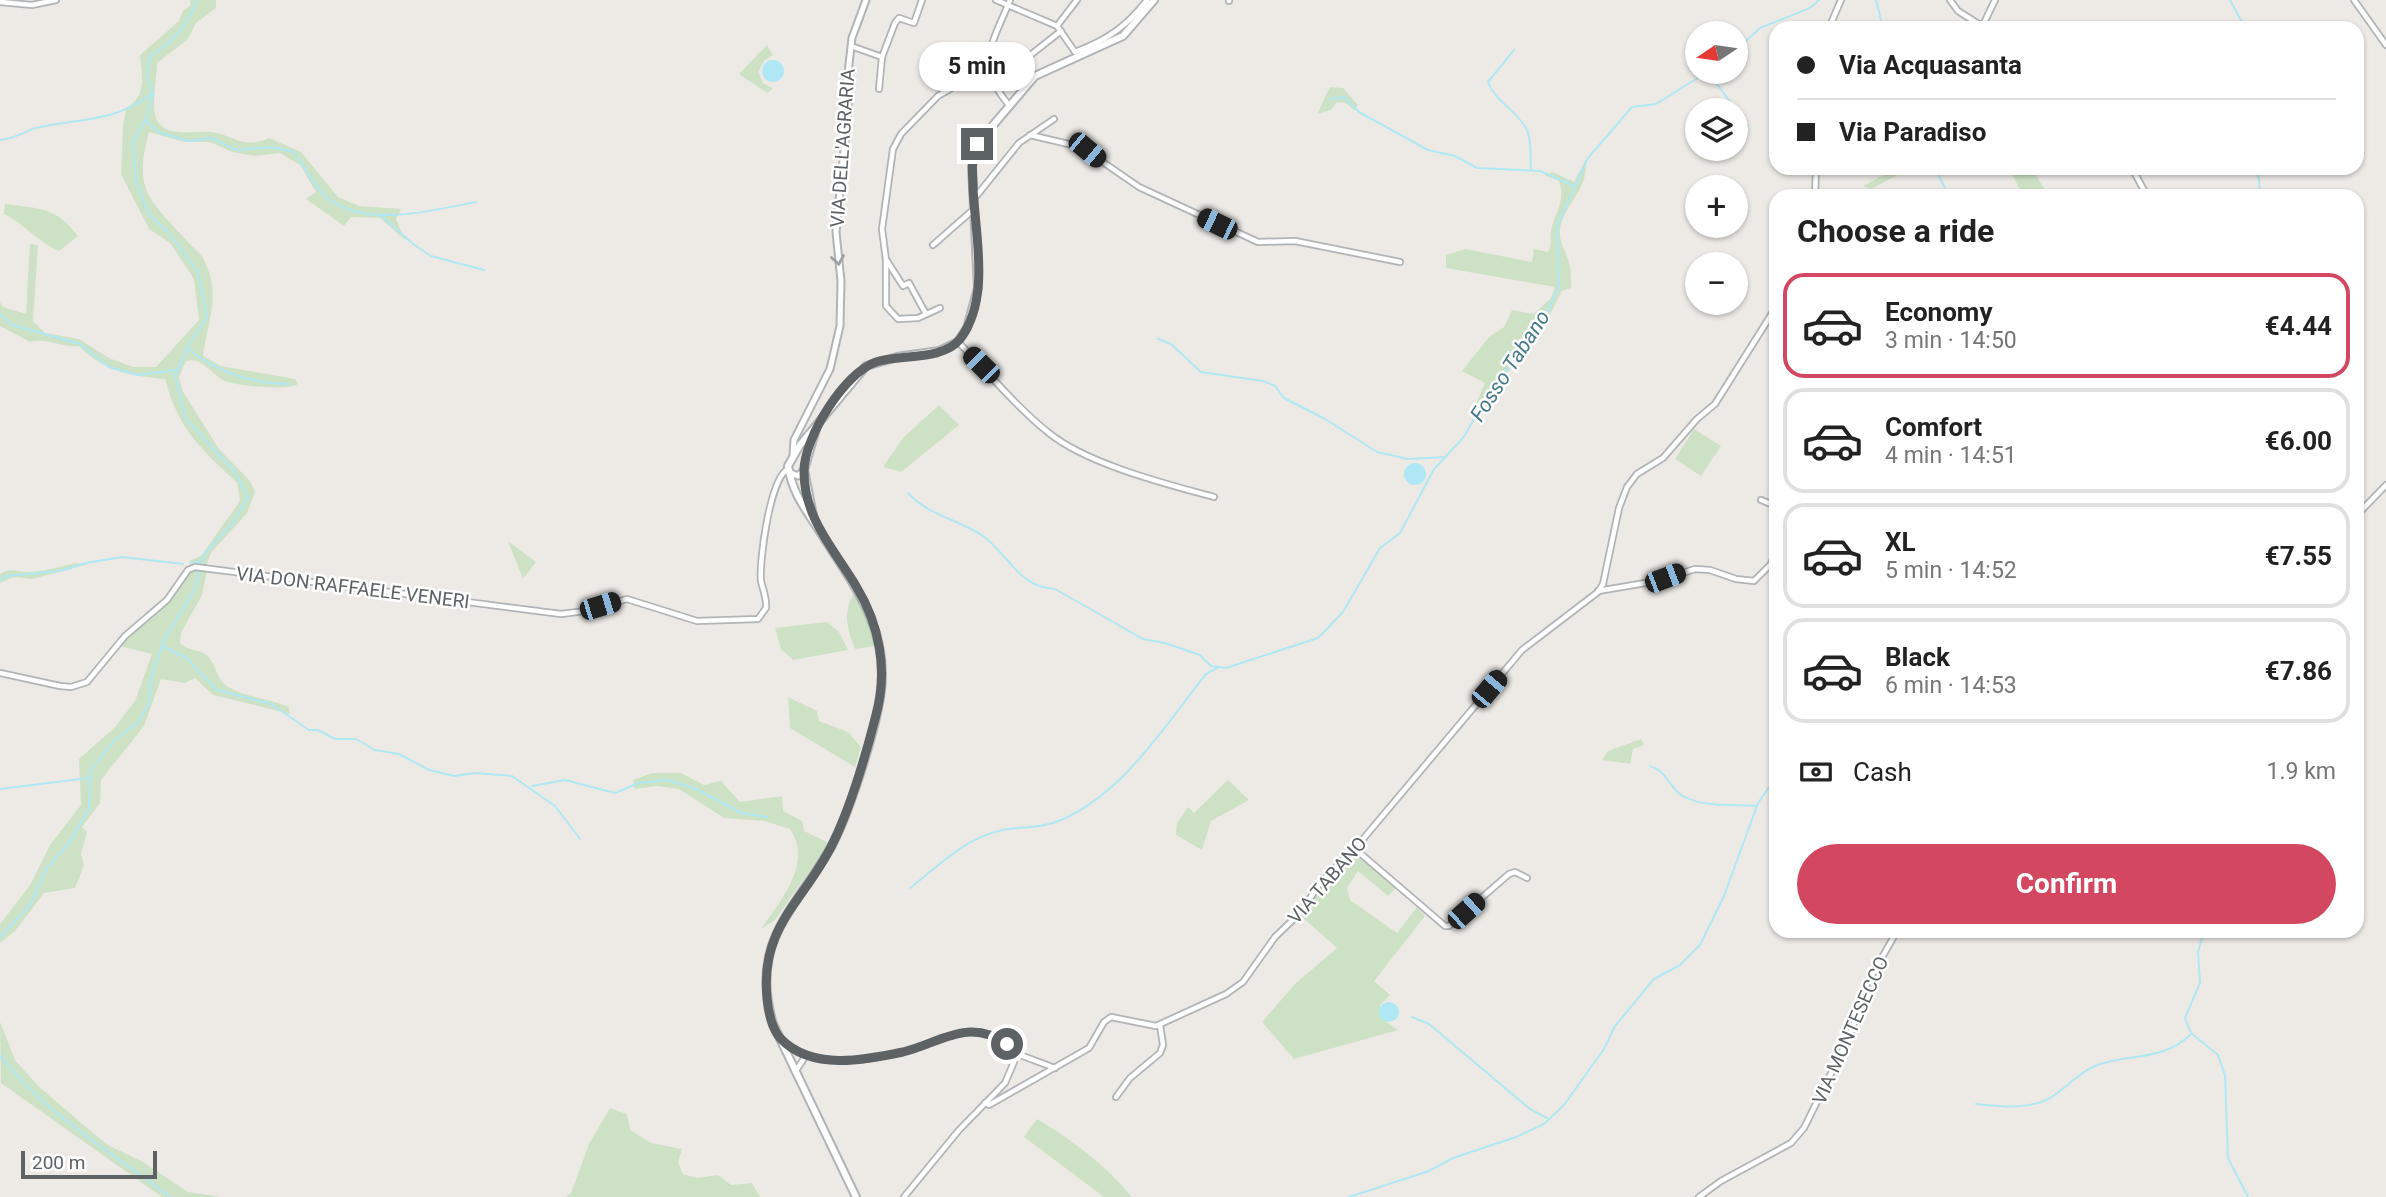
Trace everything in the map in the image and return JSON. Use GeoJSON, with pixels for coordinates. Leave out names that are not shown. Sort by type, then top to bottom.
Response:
{"type":"FeatureCollection","features":[{"type":"Feature","properties":{"kind":"main road"},"geometry":{"type":"LineString","coordinates":[[856,1197],[779,1037],[766,994],[766,964],[770,944],[790,907],[831,846],[852,794],[881,690],[878,638],[857,587],[796,496],[788,470],[792,459],[818,424],[866,366],[897,357],[939,351],[958,342],[967,328],[978,288],[974,150],[1009,105],[1045,70],[1124,36],[1154,0]]}},
{"type":"Feature","properties":{"kind":"main road"},"geometry":{"type":"LineString","coordinates":[[815,524],[804,468],[818,424]]}},
{"type":"Feature","properties":{"kind":"street"},"geometry":{"type":"LineString","coordinates":[[0,2],[32,5],[56,0]]}},
{"type":"Feature","properties":{"kind":"street","name":"VIA DELL'AGRARIA"},"geometry":{"type":"LineString","coordinates":[[792,459],[794,440],[830,369],[840,326],[841,281],[836,232],[848,109],[850,46],[866,0]]}},
{"type":"Feature","properties":{"kind":"street"},"geometry":{"type":"LineString","coordinates":[[879,89],[882,57],[895,23],[899,18],[914,23],[922,0]]}},
{"type":"Feature","properties":{"kind":"street"},"geometry":{"type":"LineString","coordinates":[[996,0],[1009,2],[1057,26],[1075,52],[1105,40],[1123,29],[1147,0]]}},
{"type":"Feature","properties":{"kind":"street"},"geometry":{"type":"LineString","coordinates":[[1057,26],[1077,0]]}},
{"type":"Feature","properties":{"kind":"street"},"geometry":{"type":"LineString","coordinates":[[1832,21],[1841,0]]}},
{"type":"Feature","properties":{"kind":"street"},"geometry":{"type":"LineString","coordinates":[[1951,0],[1958,10],[1975,21]]}},
{"type":"Feature","properties":{"kind":"street"},"geometry":{"type":"LineString","coordinates":[[1986,21],[1995,0]]}},
{"type":"Feature","properties":{"kind":"street"},"geometry":{"type":"LineString","coordinates":[[2354,0],[2386,45]]}},
{"type":"Feature","properties":{"kind":"street"},"geometry":{"type":"LineString","coordinates":[[1009,2],[990,48],[987,67],[1009,105]]}},
{"type":"Feature","properties":{"kind":"street"},"geometry":{"type":"LineString","coordinates":[[995,83],[1061,31]]}},
{"type":"Feature","properties":{"kind":"street"},"geometry":{"type":"LineString","coordinates":[[850,46],[882,57]]}},
{"type":"Feature","properties":{"kind":"street"},"geometry":{"type":"LineString","coordinates":[[940,308],[927,314],[898,319],[890,313],[885,296],[886,260],[882,229],[893,149],[901,134],[938,96],[987,67]]}},
{"type":"Feature","properties":{"kind":"street"},"geometry":{"type":"LineString","coordinates":[[974,199],[1009,154],[1030,135],[1054,119]]}},
{"type":"Feature","properties":{"kind":"street"},"geometry":{"type":"LineString","coordinates":[[1030,135],[1081,148],[1139,187],[1250,239],[1266,244],[1296,241],[1401,261]]}},
{"type":"Feature","properties":{"kind":"street"},"geometry":{"type":"LineString","coordinates":[[933,245],[974,209]]}},
{"type":"Feature","properties":{"kind":"street"},"geometry":{"type":"LineString","coordinates":[[886,260],[903,286],[909,283],[927,314]]}},
{"type":"Feature","properties":{"kind":"street"},"geometry":{"type":"LineString","coordinates":[[1598,592],[1603,584],[1619,508],[1628,487],[1637,474],[1663,458],[1697,419],[1715,404],[1769,318]]}},
{"type":"Feature","properties":{"kind":"street"},"geometry":{"type":"LineString","coordinates":[[958,342],[1050,433],[1078,450],[1214,498]]}},
{"type":"Feature","properties":{"kind":"street"},"geometry":{"type":"LineString","coordinates":[[788,470],[798,476],[804,468],[799,459],[792,459]]}},
{"type":"Feature","properties":{"kind":"street","name":"VIA DON RAFFAELE VENERI"},"geometry":{"type":"LineString","coordinates":[[0,673],[60,686],[79,685],[95,675],[125,636],[158,609],[188,570],[195,567],[561,614],[585,611],[627,599],[698,621],[754,620],[764,614],[766,608],[761,579],[765,531],[777,482],[788,470]]}},
{"type":"Feature","properties":{"kind":"street"},"geometry":{"type":"LineString","coordinates":[[2364,508],[2386,485]]}},
{"type":"Feature","properties":{"kind":"street"},"geometry":{"type":"LineString","coordinates":[[1761,500],[1769,503]]}},
{"type":"Feature","properties":{"kind":"street","name":"VIA TABANO"},"geometry":{"type":"LineString","coordinates":[[1160,1024],[1194,1006],[1226,994],[1243,982],[1275,937],[1301,912],[1320,883],[1354,848],[1522,650],[1598,592],[1657,581],[1695,569],[1710,569],[1737,579],[1754,581],[1769,567]]}},
{"type":"Feature","properties":{"kind":"street"},"geometry":{"type":"LineString","coordinates":[[1354,848],[1445,926],[1449,926],[1509,874],[1515,872],[1527,878]]}},
{"type":"Feature","properties":{"kind":"street","name":"VIA MONTESECCO"},"geometry":{"type":"LineString","coordinates":[[1699,1197],[1721,1181],[1791,1143],[1804,1128],[1850,1035],[1867,984],[1893,938]]}},
{"type":"Feature","properties":{"kind":"street"},"geometry":{"type":"LineString","coordinates":[[985,1103],[989,1105],[1089,1048],[1104,1022],[1111,1017],[1148,1026],[1160,1024],[1163,1045],[1160,1053],[1130,1078],[1116,1097]]}},
{"type":"Feature","properties":{"kind":"street"},"geometry":{"type":"LineString","coordinates":[[788,1058],[802,1056],[842,1060],[904,1051],[956,1032],[998,1038],[1012,1052],[1056,1068]]}},
{"type":"Feature","properties":{"kind":"street"},"geometry":{"type":"LineString","coordinates":[[779,1037],[802,1056]]}},
{"type":"Feature","properties":{"kind":"street"},"geometry":{"type":"LineString","coordinates":[[904,1197],[1012,1073],[1012,1052]]}},
{"type":"Feature","properties":{"kind":"street"},"geometry":{"type":"LineString","coordinates":[[795,1072],[802,1056]]}},
{"type":"Feature","properties":{"kind":"green space"},"geometry":{"type":"Polygon","coordinates":[[[190,0],[216,0],[216,8],[196,23],[188,39],[157,63],[154,106],[160,125],[173,131],[211,132],[252,143],[269,138],[301,152],[338,197],[359,206],[401,209],[396,219],[405,240],[380,218],[351,217],[344,226],[306,199],[316,192],[300,165],[280,153],[254,156],[232,152],[210,142],[184,142],[149,132],[143,168],[148,193],[162,214],[201,255],[212,285],[212,308],[203,356],[221,366],[295,379],[298,384],[274,387],[234,384],[222,380],[203,364],[193,360],[186,361],[179,377],[182,390],[219,449],[250,481],[255,492],[247,513],[211,553],[206,566],[193,565],[189,561],[201,556],[240,501],[237,483],[192,437],[177,412],[165,379],[119,371],[98,362],[79,346],[30,342],[0,326],[0,302],[3,307],[26,314],[30,244],[38,245],[33,321],[45,333],[79,339],[109,358],[133,367],[156,367],[199,320],[194,279],[170,243],[149,229],[121,174],[126,109],[137,98],[142,85],[140,55],[179,21],[183,11],[191,5],[190,0]]]}},
{"type":"Feature","properties":{"kind":"green space"},"geometry":{"type":"Polygon","coordinates":[[[767,45],[773,55],[764,61],[758,72],[763,83],[773,89],[767,93],[739,74],[767,45]]]}},
{"type":"Feature","properties":{"kind":"green space"},"geometry":{"type":"Polygon","coordinates":[[[1330,87],[1343,88],[1358,105],[1354,110],[1346,103],[1337,102],[1331,110],[1317,114],[1330,87]]]}},
{"type":"Feature","properties":{"kind":"green space"},"geometry":{"type":"Polygon","coordinates":[[[1586,159],[1584,179],[1564,215],[1560,230],[1570,266],[1571,288],[1562,291],[1542,330],[1507,373],[1492,407],[1472,414],[1485,383],[1462,371],[1489,337],[1504,327],[1512,310],[1534,314],[1551,298],[1555,287],[1446,268],[1446,255],[1465,249],[1532,262],[1534,249],[1548,252],[1561,188],[1559,181],[1544,175],[1553,172],[1574,182],[1586,159]]]}},
{"type":"Feature","properties":{"kind":"green space"},"geometry":{"type":"Polygon","coordinates":[[[1884,175],[1898,175],[1871,189],[1863,186],[1884,175]]]}},
{"type":"Feature","properties":{"kind":"green space"},"geometry":{"type":"Polygon","coordinates":[[[2012,175],[2036,175],[2044,189],[2020,189],[2012,175]]]}},
{"type":"Feature","properties":{"kind":"green space"},"geometry":{"type":"Polygon","coordinates":[[[5,204],[37,208],[54,214],[78,236],[59,251],[4,214],[5,204]]]}},
{"type":"Feature","properties":{"kind":"green space"},"geometry":{"type":"Polygon","coordinates":[[[939,405],[959,425],[901,472],[883,467],[903,438],[939,405]]]}},
{"type":"Feature","properties":{"kind":"green space"},"geometry":{"type":"Polygon","coordinates":[[[1694,429],[1721,446],[1701,476],[1675,459],[1694,429]]]}},
{"type":"Feature","properties":{"kind":"green space"},"geometry":{"type":"Polygon","coordinates":[[[508,541],[536,562],[523,579],[508,541]]]}},
{"type":"Feature","properties":{"kind":"green space"},"geometry":{"type":"Polygon","coordinates":[[[77,563],[89,564],[32,579],[14,577],[0,583],[0,574],[7,571],[33,572],[77,563]]]}},
{"type":"Feature","properties":{"kind":"green space"},"geometry":{"type":"Polygon","coordinates":[[[190,570],[207,571],[202,595],[181,633],[180,643],[209,657],[220,679],[227,686],[289,707],[290,714],[213,695],[195,678],[185,683],[161,679],[144,726],[101,780],[100,803],[82,827],[87,832],[81,854],[84,865],[75,888],[44,893],[15,931],[0,943],[0,924],[30,885],[50,845],[81,805],[79,759],[116,726],[135,701],[152,654],[120,646],[170,599],[190,570]]]}},
{"type":"Feature","properties":{"kind":"green space"},"geometry":{"type":"Polygon","coordinates":[[[855,592],[871,626],[876,646],[855,649],[847,613],[855,592]]]}},
{"type":"Feature","properties":{"kind":"green space"},"geometry":{"type":"Polygon","coordinates":[[[827,622],[839,632],[848,650],[793,660],[781,649],[775,628],[827,622]]]}},
{"type":"Feature","properties":{"kind":"green space"},"geometry":{"type":"Polygon","coordinates":[[[788,697],[817,711],[819,721],[848,732],[861,747],[855,767],[790,728],[788,697]]]}},
{"type":"Feature","properties":{"kind":"green space"},"geometry":{"type":"Polygon","coordinates":[[[1641,739],[1644,745],[1633,749],[1630,764],[1602,760],[1608,751],[1641,739]]]}},
{"type":"Feature","properties":{"kind":"green space"},"geometry":{"type":"Polygon","coordinates":[[[652,773],[681,773],[704,785],[721,781],[740,802],[782,796],[783,811],[802,821],[804,831],[829,843],[775,920],[761,929],[785,894],[796,868],[796,842],[790,829],[765,821],[724,818],[679,789],[657,786],[635,789],[633,780],[652,773]]]}},
{"type":"Feature","properties":{"kind":"green space"},"geometry":{"type":"Polygon","coordinates":[[[1228,780],[1249,800],[1211,821],[1202,850],[1176,835],[1177,823],[1188,807],[1194,813],[1228,780]]]}},
{"type":"Feature","properties":{"kind":"green space"},"geometry":{"type":"Polygon","coordinates":[[[1353,852],[1396,888],[1388,896],[1358,871],[1347,888],[1350,900],[1397,933],[1417,907],[1425,916],[1374,981],[1390,995],[1380,1005],[1388,1023],[1398,1030],[1294,1059],[1262,1022],[1295,984],[1337,948],[1301,916],[1323,882],[1353,852]]]}},
{"type":"Feature","properties":{"kind":"green space"},"geometry":{"type":"Polygon","coordinates":[[[0,1022],[15,1060],[38,1086],[106,1144],[143,1162],[188,1192],[222,1197],[162,1197],[1,1083],[0,1022]]]}},
{"type":"Feature","properties":{"kind":"green space"},"geometry":{"type":"Polygon","coordinates":[[[610,1108],[627,1114],[630,1130],[651,1143],[682,1149],[678,1162],[683,1174],[697,1178],[718,1175],[731,1185],[752,1183],[760,1197],[565,1197],[571,1193],[589,1144],[610,1108]]]}},
{"type":"Feature","properties":{"kind":"green space"},"geometry":{"type":"Polygon","coordinates":[[[1037,1119],[1088,1154],[1132,1197],[1104,1197],[1024,1137],[1037,1119]]]}},
{"type":"Feature","properties":{"kind":"water"},"geometry":{"type":"Polygon","coordinates":[[[773,60],[781,63],[784,71],[781,79],[773,82],[765,79],[762,71],[765,63],[773,60]]]}},
{"type":"Feature","properties":{"kind":"water"},"geometry":{"type":"Polygon","coordinates":[[[1415,463],[1423,466],[1426,474],[1423,482],[1415,485],[1407,482],[1404,474],[1407,466],[1415,463]]]}},
{"type":"Feature","properties":{"kind":"water"},"geometry":{"type":"Polygon","coordinates":[[[1385,1002],[1393,1002],[1399,1012],[1393,1022],[1385,1022],[1379,1016],[1379,1008],[1385,1002]]]}},
{"type":"Feature","properties":{"kind":"waterway"},"geometry":{"type":"LineString","coordinates":[[0,937],[30,905],[46,869],[69,843],[89,809],[90,771],[113,742],[138,722],[149,704],[151,678],[165,638],[194,591],[205,553],[231,525],[248,498],[235,472],[185,418],[175,376],[187,348],[207,317],[198,272],[169,233],[149,215],[136,181],[133,142],[147,117],[153,93],[147,75],[150,56],[179,32],[197,0]]}},
{"type":"Feature","properties":{"kind":"waterway","name":"Fosso Tabano"},"geometry":{"type":"LineString","coordinates":[[1778,21],[1810,8],[1819,0]]}},
{"type":"Feature","properties":{"kind":"waterway"},"geometry":{"type":"LineString","coordinates":[[1876,0],[1881,21]]}},
{"type":"Feature","properties":{"kind":"waterway"},"geometry":{"type":"LineString","coordinates":[[2230,0],[2241,21]]}},
{"type":"Feature","properties":{"kind":"waterway","name":"Fosso Tabano"},"geometry":{"type":"LineString","coordinates":[[1748,39],[1760,28],[1769,24]]}},
{"type":"Feature","properties":{"kind":"waterway"},"geometry":{"type":"LineString","coordinates":[[1514,50],[1488,82],[1527,130],[1531,168]]}},
{"type":"Feature","properties":{"kind":"waterway"},"geometry":{"type":"LineString","coordinates":[[908,493],[926,508],[983,536],[1032,583],[1055,589],[1143,639],[1200,655],[1211,666],[1226,668],[1318,638],[1343,612],[1380,548],[1400,533],[1434,469],[1463,438],[1496,382],[1525,350],[1544,320],[1559,286],[1557,226],[1588,158],[1632,107],[1656,104],[1688,84]]}},
{"type":"Feature","properties":{"kind":"waterway"},"geometry":{"type":"LineString","coordinates":[[1717,84],[1727,98]]}},
{"type":"Feature","properties":{"kind":"waterway"},"geometry":{"type":"LineString","coordinates":[[0,140],[40,127],[99,118],[125,109],[153,93]]}},
{"type":"Feature","properties":{"kind":"waterway"},"geometry":{"type":"LineString","coordinates":[[1330,99],[1344,97],[1359,112],[1428,150],[1455,156],[1477,168],[1540,171],[1574,186]]}},
{"type":"Feature","properties":{"kind":"waterway"},"geometry":{"type":"LineString","coordinates":[[146,121],[160,133],[189,141],[212,138],[236,150],[271,147],[294,152],[325,196],[346,208],[364,213],[402,214],[476,202]]}},
{"type":"Feature","properties":{"kind":"waterway"},"geometry":{"type":"LineString","coordinates":[[1938,175],[1946,189]]}},
{"type":"Feature","properties":{"kind":"waterway"},"geometry":{"type":"LineString","coordinates":[[2257,175],[2260,189]]}},
{"type":"Feature","properties":{"kind":"waterway"},"geometry":{"type":"LineString","coordinates":[[379,214],[431,256],[484,270]]}},
{"type":"Feature","properties":{"kind":"waterway"},"geometry":{"type":"LineString","coordinates":[[0,314],[12,325],[80,344],[109,367],[138,375],[178,370]]}},
{"type":"Feature","properties":{"kind":"waterway"},"geometry":{"type":"LineString","coordinates":[[1158,339],[1171,344],[1201,372],[1263,381],[1275,386],[1284,398],[1325,419],[1377,452],[1408,459],[1446,457]]}},
{"type":"Feature","properties":{"kind":"waterway"},"geometry":{"type":"LineString","coordinates":[[187,348],[211,364],[235,375],[289,384]]}},
{"type":"Feature","properties":{"kind":"waterway"},"geometry":{"type":"LineString","coordinates":[[0,580],[6,576],[60,571],[122,557],[183,564]]}},
{"type":"Feature","properties":{"kind":"waterway"},"geometry":{"type":"LineString","coordinates":[[191,563],[200,562]]}},
{"type":"Feature","properties":{"kind":"waterway"},"geometry":{"type":"LineString","coordinates":[[162,646],[185,657],[217,690],[271,704],[309,730],[318,730],[335,739],[356,739],[375,750],[399,754],[429,770],[454,776],[475,773],[512,776],[555,806],[580,839]]}},
{"type":"Feature","properties":{"kind":"waterway"},"geometry":{"type":"LineString","coordinates":[[910,888],[974,840],[999,831],[1053,823],[1084,808],[1124,775],[1206,674],[1217,668]]}},
{"type":"Feature","properties":{"kind":"waterway"},"geometry":{"type":"LineString","coordinates":[[1650,766],[1656,768],[1678,793],[1691,800],[1710,804],[1757,806]]}},
{"type":"Feature","properties":{"kind":"waterway"},"geometry":{"type":"LineString","coordinates":[[0,789],[89,778]]}},
{"type":"Feature","properties":{"kind":"waterway"},"geometry":{"type":"LineString","coordinates":[[532,786],[565,780],[615,793],[639,783],[667,780],[694,788],[742,813],[767,817]]}},
{"type":"Feature","properties":{"kind":"waterway"},"geometry":{"type":"LineString","coordinates":[[1349,1197],[1429,1171],[1453,1158],[1516,1137],[1544,1124],[1564,1105],[1604,1049],[1615,1026],[1654,979],[1680,965],[1700,945],[1724,896],[1758,803],[1769,787]]}},
{"type":"Feature","properties":{"kind":"waterway"},"geometry":{"type":"LineString","coordinates":[[2202,938],[2198,952],[2200,983],[2185,1018],[2191,1033],[2218,1055],[2225,1075],[2228,1158],[2248,1197]]}},
{"type":"Feature","properties":{"kind":"waterway"},"geometry":{"type":"LineString","coordinates":[[1412,1017],[1429,1024],[1530,1109],[1547,1118]]}},
{"type":"Feature","properties":{"kind":"waterway"},"geometry":{"type":"LineString","coordinates":[[1976,1104],[2011,1106],[2038,1103],[2052,1097],[2095,1066],[2156,1053],[2179,1044],[2190,1035]]}},
{"type":"Feature","properties":{"kind":"waterway"},"geometry":{"type":"LineString","coordinates":[[0,1055],[18,1077],[58,1115],[170,1197]]}},
{"type":"Feature","properties":{"kind":"route"},"geometry":{"type":"LineString","coordinates":[[977,144],[972,157],[972,167],[978,288],[967,328],[958,342],[949,348],[897,357],[866,366],[818,424],[809,446],[804,470],[815,524],[857,587],[871,616],[878,638],[881,690],[842,822],[831,846],[778,926],[770,944],[765,983],[767,1005],[779,1037],[806,1056],[842,1060],[904,1051],[956,1032],[987,1034],[1007,1044]]}}]}
